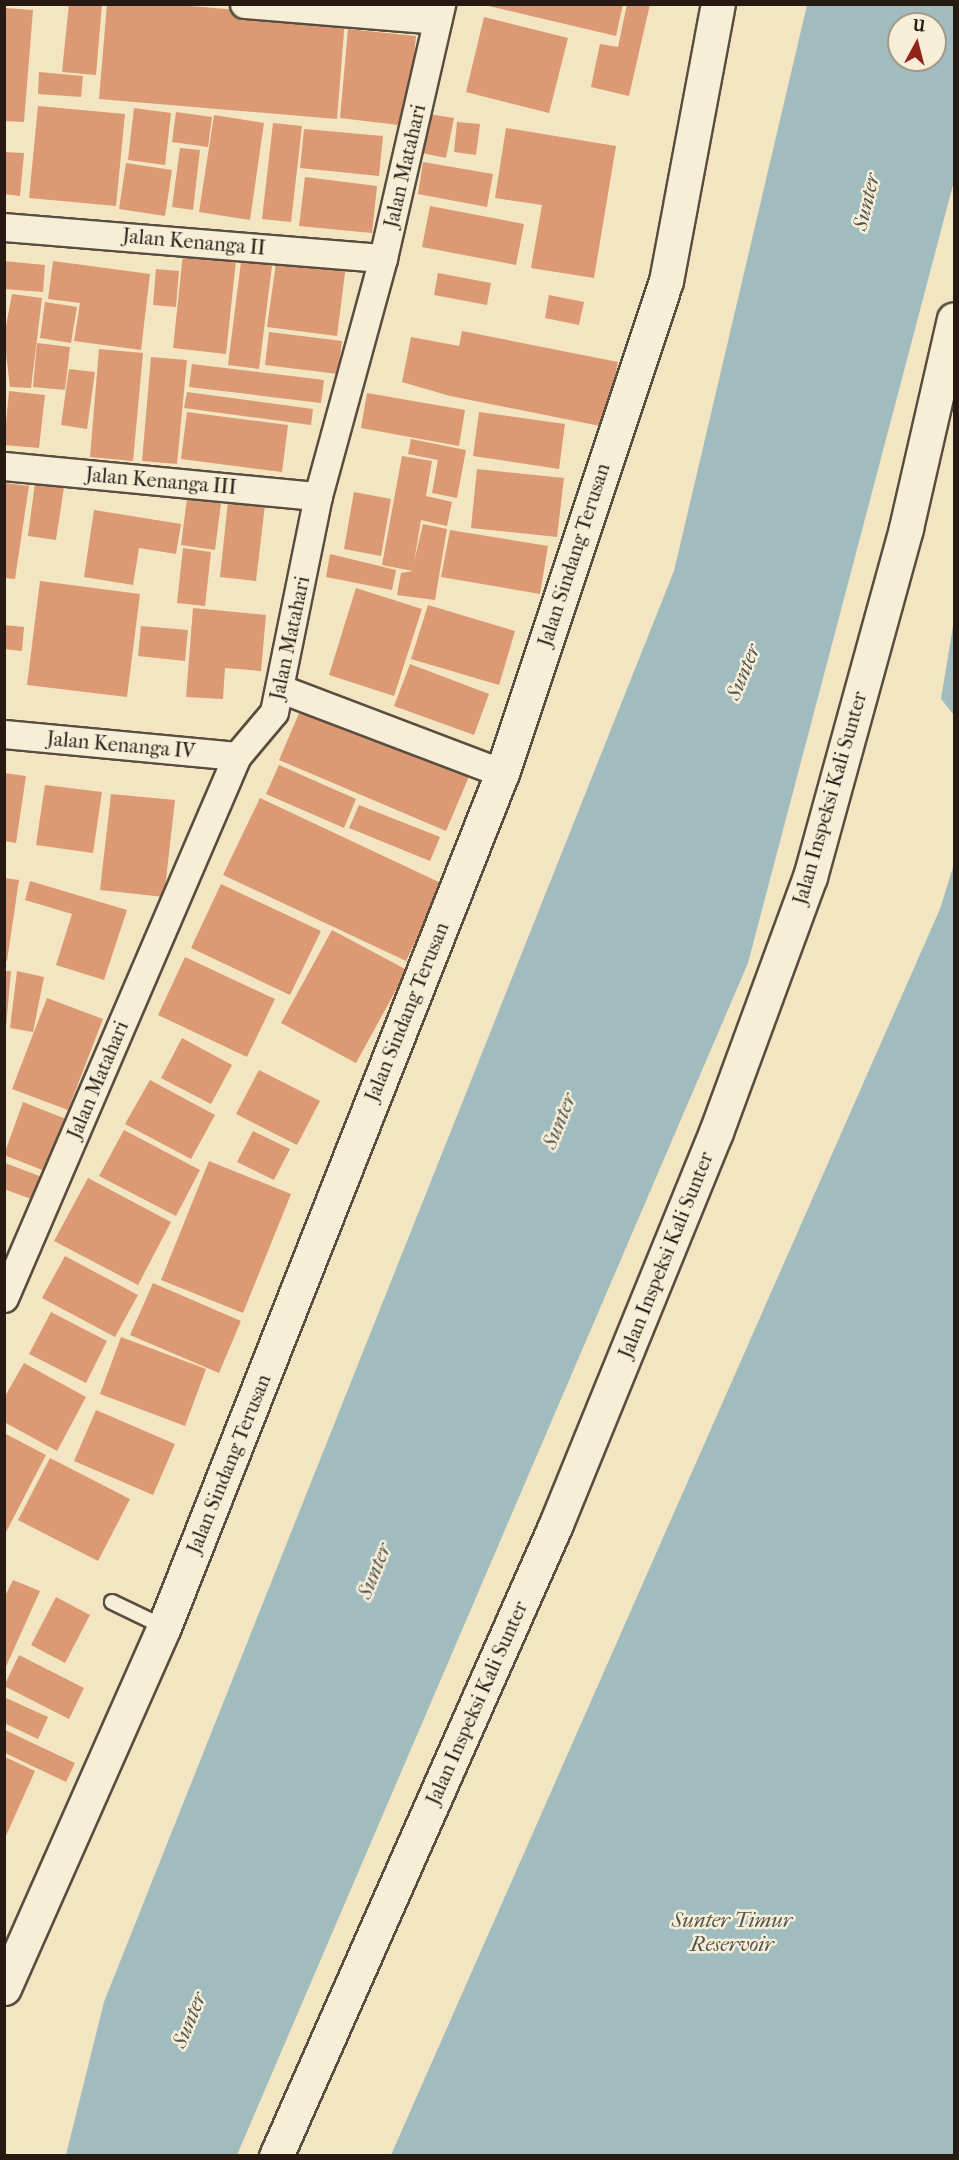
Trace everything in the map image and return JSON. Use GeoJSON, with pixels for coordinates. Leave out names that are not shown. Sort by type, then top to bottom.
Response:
{"type":"FeatureCollection","features":[{"type":"Feature","properties":{"kind":"street"},"geometry":{"type":"LineString","coordinates":[[244,4],[439,12]]}},
{"type":"Feature","properties":{"kind":"street","name":"Jalan Sindang Terusan"},"geometry":{"type":"LineString","coordinates":[[4,1988],[164,1627],[502,772],[666,281],[718,4]]}},
{"type":"Feature","properties":{"kind":"street","name":"Jalan Matahari"},"geometry":{"type":"LineString","coordinates":[[4,1298],[237,756],[274,712],[281,689],[318,496],[383,258],[439,12]]}},
{"type":"Feature","properties":{"kind":"street","name":"Jalan Kenanga II"},"geometry":{"type":"LineString","coordinates":[[4,227],[383,258]]}},
{"type":"Feature","properties":{"kind":"street","name":"Jalan Inspeksi Kali Sunter"},"geometry":{"type":"LineString","coordinates":[[276,2156],[556,1524],[716,1132],[794,921],[906,528],[954,319]]}},
{"type":"Feature","properties":{"kind":"street","name":"Jalan Kenanga III"},"geometry":{"type":"LineString","coordinates":[[4,466],[318,496]]}},
{"type":"Feature","properties":{"kind":"street"},"geometry":{"type":"LineString","coordinates":[[281,689],[502,772]]}},
{"type":"Feature","properties":{"kind":"street","name":"Jalan Kenanga IV"},"geometry":{"type":"LineString","coordinates":[[4,734],[237,756]]}},
{"type":"Feature","properties":{"kind":"lane"},"geometry":{"type":"LineString","coordinates":[[112,1602],[164,1627]]}},
{"type":"Feature","properties":{"kind":"water","name":"Sunter"},"geometry":{"type":"Polygon","coordinates":[[[807,5],[954,5],[954,181],[748,963],[237,2155],[66,2155],[104,2002],[674,571],[807,5]]]}},
{"type":"Feature","properties":{"kind":"water"},"geometry":{"type":"Polygon","coordinates":[[[954,620],[954,715],[941,699],[954,620]]]}},
{"type":"Feature","properties":{"kind":"water","name":"Sunter Timur Reservoir"},"geometry":{"type":"Polygon","coordinates":[[[954,864],[954,2155],[391,2155],[940,909],[954,864]]]}},
{"type":"Feature","properties":{"kind":"building"},"geometry":{"type":"Polygon","coordinates":[[[69,4],[102,4],[96,75],[62,72],[69,4]]]}},
{"type":"Feature","properties":{"kind":"building"},"geometry":{"type":"Polygon","coordinates":[[[107,4],[166,4],[345,19],[337,119],[99,99],[107,4]]]}},
{"type":"Feature","properties":{"kind":"building"},"geometry":{"type":"Polygon","coordinates":[[[480,4],[623,4],[616,36],[480,4]]]}},
{"type":"Feature","properties":{"kind":"building"},"geometry":{"type":"Polygon","coordinates":[[[627,4],[650,4],[629,96],[591,87],[600,44],[618,47],[627,4]]]}},
{"type":"Feature","properties":{"kind":"building"},"geometry":{"type":"Polygon","coordinates":[[[4,8],[33,10],[24,122],[4,121],[4,8]]]}},
{"type":"Feature","properties":{"kind":"building"},"geometry":{"type":"Polygon","coordinates":[[[484,17],[568,38],[549,113],[466,92],[484,17]]]}},
{"type":"Feature","properties":{"kind":"building"},"geometry":{"type":"Polygon","coordinates":[[[348,29],[416,36],[407,126],[340,118],[348,29]]]}},
{"type":"Feature","properties":{"kind":"building"},"geometry":{"type":"Polygon","coordinates":[[[39,72],[83,76],[81,97],[38,94],[39,72]]]}},
{"type":"Feature","properties":{"kind":"building"},"geometry":{"type":"Polygon","coordinates":[[[38,106],[125,114],[116,206],[29,198],[38,106]]]}},
{"type":"Feature","properties":{"kind":"building"},"geometry":{"type":"Polygon","coordinates":[[[134,108],[171,113],[165,165],[128,160],[134,108]]]}},
{"type":"Feature","properties":{"kind":"building"},"geometry":{"type":"Polygon","coordinates":[[[176,112],[212,117],[208,147],[172,142],[176,112]]]}},
{"type":"Feature","properties":{"kind":"building"},"geometry":{"type":"Polygon","coordinates":[[[429,114],[454,118],[446,158],[422,153],[429,114]]]}},
{"type":"Feature","properties":{"kind":"building"},"geometry":{"type":"Polygon","coordinates":[[[214,115],[264,123],[250,220],[199,212],[214,115]]]}},
{"type":"Feature","properties":{"kind":"building"},"geometry":{"type":"Polygon","coordinates":[[[457,122],[480,124],[476,155],[454,152],[457,122]]]}},
{"type":"Feature","properties":{"kind":"building"},"geometry":{"type":"Polygon","coordinates":[[[273,123],[302,126],[291,222],[262,219],[273,123]]]}},
{"type":"Feature","properties":{"kind":"building"},"geometry":{"type":"Polygon","coordinates":[[[506,128],[616,146],[594,278],[531,268],[542,205],[495,198],[506,128]]]}},
{"type":"Feature","properties":{"kind":"building"},"geometry":{"type":"Polygon","coordinates":[[[304,129],[383,136],[379,176],[300,168],[304,129]]]}},
{"type":"Feature","properties":{"kind":"building"},"geometry":{"type":"Polygon","coordinates":[[[180,148],[200,150],[193,210],[172,207],[180,148]]]}},
{"type":"Feature","properties":{"kind":"building"},"geometry":{"type":"Polygon","coordinates":[[[4,152],[24,153],[20,196],[4,194],[4,152]]]}},
{"type":"Feature","properties":{"kind":"building"},"geometry":{"type":"Polygon","coordinates":[[[423,162],[493,174],[487,207],[418,194],[423,162]]]}},
{"type":"Feature","properties":{"kind":"building"},"geometry":{"type":"Polygon","coordinates":[[[126,163],[172,170],[165,216],[119,209],[126,163]]]}},
{"type":"Feature","properties":{"kind":"building"},"geometry":{"type":"Polygon","coordinates":[[[305,177],[377,186],[372,233],[299,226],[305,177]]]}},
{"type":"Feature","properties":{"kind":"building"},"geometry":{"type":"Polygon","coordinates":[[[430,206],[524,224],[516,265],[422,247],[430,206]]]}},
{"type":"Feature","properties":{"kind":"building"},"geometry":{"type":"Polygon","coordinates":[[[183,254],[236,260],[226,354],[173,348],[183,254]]]}},
{"type":"Feature","properties":{"kind":"building"},"geometry":{"type":"Polygon","coordinates":[[[242,254],[273,258],[259,369],[228,365],[242,254]]]}},
{"type":"Feature","properties":{"kind":"building"},"geometry":{"type":"Polygon","coordinates":[[[277,256],[346,265],[337,336],[267,327],[277,256]]]}},
{"type":"Feature","properties":{"kind":"building"},"geometry":{"type":"Polygon","coordinates":[[[4,261],[45,265],[43,292],[4,289],[4,261]]]}},
{"type":"Feature","properties":{"kind":"building"},"geometry":{"type":"Polygon","coordinates":[[[53,261],[150,274],[141,350],[74,341],[80,303],[48,299],[53,261]]]}},
{"type":"Feature","properties":{"kind":"building"},"geometry":{"type":"Polygon","coordinates":[[[156,269],[179,271],[176,307],[153,305],[156,269]]]}},
{"type":"Feature","properties":{"kind":"building"},"geometry":{"type":"Polygon","coordinates":[[[438,273],[491,283],[487,305],[434,295],[438,273]]]}},
{"type":"Feature","properties":{"kind":"building"},"geometry":{"type":"Polygon","coordinates":[[[12,294],[42,298],[31,388],[10,387],[4,337],[12,294]]]}},
{"type":"Feature","properties":{"kind":"building"},"geometry":{"type":"Polygon","coordinates":[[[549,295],[584,302],[579,325],[545,318],[549,295]]]}},
{"type":"Feature","properties":{"kind":"building"},"geometry":{"type":"Polygon","coordinates":[[[45,302],[77,307],[71,343],[40,338],[45,302]]]}},
{"type":"Feature","properties":{"kind":"building"},"geometry":{"type":"Polygon","coordinates":[[[462,331],[618,362],[605,427],[450,396],[402,382],[411,337],[459,346],[462,331]]]}},
{"type":"Feature","properties":{"kind":"building"},"geometry":{"type":"Polygon","coordinates":[[[269,332],[342,341],[338,374],[265,365],[269,332]]]}},
{"type":"Feature","properties":{"kind":"building"},"geometry":{"type":"Polygon","coordinates":[[[37,343],[70,347],[65,390],[33,387],[37,343]]]}},
{"type":"Feature","properties":{"kind":"building"},"geometry":{"type":"Polygon","coordinates":[[[99,349],[143,353],[133,461],[90,457],[99,349]]]}},
{"type":"Feature","properties":{"kind":"building"},"geometry":{"type":"Polygon","coordinates":[[[151,357],[187,360],[177,464],[142,461],[151,357]]]}},
{"type":"Feature","properties":{"kind":"building"},"geometry":{"type":"Polygon","coordinates":[[[192,364],[324,380],[321,403],[189,387],[192,364]]]}},
{"type":"Feature","properties":{"kind":"building"},"geometry":{"type":"Polygon","coordinates":[[[69,369],[95,372],[87,429],[61,425],[69,369]]]}},
{"type":"Feature","properties":{"kind":"building"},"geometry":{"type":"Polygon","coordinates":[[[9,391],[45,395],[39,448],[4,445],[9,391]]]}},
{"type":"Feature","properties":{"kind":"building"},"geometry":{"type":"Polygon","coordinates":[[[187,392],[313,409],[311,425],[184,408],[187,392]]]}},
{"type":"Feature","properties":{"kind":"building"},"geometry":{"type":"Polygon","coordinates":[[[367,393],[465,410],[459,446],[361,428],[367,393]]]}},
{"type":"Feature","properties":{"kind":"building"},"geometry":{"type":"Polygon","coordinates":[[[187,412],[288,425],[282,472],[181,459],[187,412]]]}},
{"type":"Feature","properties":{"kind":"building"},"geometry":{"type":"Polygon","coordinates":[[[479,412],[565,424],[559,469],[473,456],[479,412]]]}},
{"type":"Feature","properties":{"kind":"building"},"geometry":{"type":"Polygon","coordinates":[[[411,439],[466,450],[457,498],[432,493],[438,460],[408,454],[411,439]]]}},
{"type":"Feature","properties":{"kind":"building"},"geometry":{"type":"Polygon","coordinates":[[[402,456],[432,461],[426,496],[452,502],[447,526],[421,520],[414,562],[423,524],[447,529],[435,600],[397,595],[401,573],[413,571],[382,565],[402,456]]]}},
{"type":"Feature","properties":{"kind":"building"},"geometry":{"type":"Polygon","coordinates":[[[477,469],[564,478],[557,537],[471,528],[477,469]]]}},
{"type":"Feature","properties":{"kind":"building"},"geometry":{"type":"Polygon","coordinates":[[[4,483],[29,486],[15,579],[4,578],[4,483]]]}},
{"type":"Feature","properties":{"kind":"building"},"geometry":{"type":"Polygon","coordinates":[[[35,483],[64,487],[56,540],[28,536],[35,483]]]}},
{"type":"Feature","properties":{"kind":"building"},"geometry":{"type":"Polygon","coordinates":[[[188,491],[222,496],[215,550],[181,545],[188,491]]]}},
{"type":"Feature","properties":{"kind":"building"},"geometry":{"type":"Polygon","coordinates":[[[354,492],[391,499],[381,556],[344,549],[354,492]]]}},
{"type":"Feature","properties":{"kind":"building"},"geometry":{"type":"Polygon","coordinates":[[[228,501],[265,505],[256,581],[220,577],[228,501]]]}},
{"type":"Feature","properties":{"kind":"building"},"geometry":{"type":"Polygon","coordinates":[[[94,510],[181,524],[176,554],[139,548],[133,585],[84,577],[94,510]]]}},
{"type":"Feature","properties":{"kind":"building"},"geometry":{"type":"Polygon","coordinates":[[[450,530],[548,546],[540,594],[441,577],[450,530]]]}},
{"type":"Feature","properties":{"kind":"building"},"geometry":{"type":"Polygon","coordinates":[[[183,548],[211,552],[205,606],[177,603],[183,548]]]}},
{"type":"Feature","properties":{"kind":"building"},"geometry":{"type":"Polygon","coordinates":[[[330,554],[396,570],[392,590],[326,577],[330,554]]]}},
{"type":"Feature","properties":{"kind":"building"},"geometry":{"type":"Polygon","coordinates":[[[40,581],[140,594],[127,697],[27,685],[40,581]]]}},
{"type":"Feature","properties":{"kind":"building"},"geometry":{"type":"Polygon","coordinates":[[[356,588],[422,609],[394,696],[329,675],[356,588]]]}},
{"type":"Feature","properties":{"kind":"building"},"geometry":{"type":"Polygon","coordinates":[[[428,605],[515,631],[499,685],[411,659],[428,605]]]}},
{"type":"Feature","properties":{"kind":"building"},"geometry":{"type":"Polygon","coordinates":[[[193,608],[266,615],[261,671],[225,668],[223,699],[186,697],[193,608]]]}},
{"type":"Feature","properties":{"kind":"building"},"geometry":{"type":"Polygon","coordinates":[[[4,625],[24,627],[22,651],[4,649],[4,625]]]}},
{"type":"Feature","properties":{"kind":"building"},"geometry":{"type":"Polygon","coordinates":[[[141,626],[188,630],[185,661],[138,656],[141,626]]]}},
{"type":"Feature","properties":{"kind":"building"},"geometry":{"type":"Polygon","coordinates":[[[410,664],[489,694],[474,735],[394,706],[410,664]]]}},
{"type":"Feature","properties":{"kind":"building"},"geometry":{"type":"Polygon","coordinates":[[[303,704],[470,774],[446,831],[279,760],[303,704]]]}},
{"type":"Feature","properties":{"kind":"building"},"geometry":{"type":"Polygon","coordinates":[[[279,765],[356,799],[344,828],[266,794],[279,765]]]}},
{"type":"Feature","properties":{"kind":"building"},"geometry":{"type":"Polygon","coordinates":[[[4,773],[26,776],[16,843],[4,841],[4,773]]]}},
{"type":"Feature","properties":{"kind":"building"},"geometry":{"type":"Polygon","coordinates":[[[45,785],[102,792],[93,853],[36,845],[45,785]]]}},
{"type":"Feature","properties":{"kind":"building"},"geometry":{"type":"Polygon","coordinates":[[[111,794],[175,800],[164,897],[100,890],[111,794]]]}},
{"type":"Feature","properties":{"kind":"building"},"geometry":{"type":"Polygon","coordinates":[[[260,798],[443,884],[406,961],[223,875],[260,798]]]}},
{"type":"Feature","properties":{"kind":"building"},"geometry":{"type":"Polygon","coordinates":[[[359,805],[440,837],[430,861],[349,828],[359,805]]]}},
{"type":"Feature","properties":{"kind":"building"},"geometry":{"type":"Polygon","coordinates":[[[4,878],[19,880],[7,961],[4,960],[4,878]]]}},
{"type":"Feature","properties":{"kind":"building"},"geometry":{"type":"Polygon","coordinates":[[[30,881],[127,910],[104,980],[56,965],[72,914],[25,900],[30,881]]]}},
{"type":"Feature","properties":{"kind":"building"},"geometry":{"type":"Polygon","coordinates":[[[221,884],[321,931],[290,995],[191,948],[221,884]]]}},
{"type":"Feature","properties":{"kind":"building"},"geometry":{"type":"Polygon","coordinates":[[[332,930],[407,970],[356,1063],[281,1023],[332,930]]]}},
{"type":"Feature","properties":{"kind":"building"},"geometry":{"type":"Polygon","coordinates":[[[185,957],[275,999],[247,1057],[158,1015],[185,957]]]}},
{"type":"Feature","properties":{"kind":"building"},"geometry":{"type":"Polygon","coordinates":[[[4,971],[11,971],[6,1027],[4,1027],[4,971]]]}},
{"type":"Feature","properties":{"kind":"building"},"geometry":{"type":"Polygon","coordinates":[[[17,971],[44,977],[33,1032],[10,1028],[17,971]]]}},
{"type":"Feature","properties":{"kind":"building"},"geometry":{"type":"Polygon","coordinates":[[[47,998],[103,1019],[68,1110],[12,1089],[47,998]]]}},
{"type":"Feature","properties":{"kind":"building"},"geometry":{"type":"Polygon","coordinates":[[[182,1038],[232,1065],[211,1104],[161,1078],[182,1038]]]}},
{"type":"Feature","properties":{"kind":"building"},"geometry":{"type":"Polygon","coordinates":[[[259,1070],[320,1101],[297,1145],[236,1114],[259,1070]]]}},
{"type":"Feature","properties":{"kind":"building"},"geometry":{"type":"Polygon","coordinates":[[[150,1080],[215,1115],[191,1159],[125,1124],[150,1080]]]}},
{"type":"Feature","properties":{"kind":"building"},"geometry":{"type":"Polygon","coordinates":[[[23,1102],[76,1123],[55,1175],[4,1155],[23,1102]]]}},
{"type":"Feature","properties":{"kind":"building"},"geometry":{"type":"Polygon","coordinates":[[[124,1130],[200,1170],[176,1216],[99,1176],[124,1130]]]}},
{"type":"Feature","properties":{"kind":"building"},"geometry":{"type":"Polygon","coordinates":[[[253,1131],[290,1149],[274,1180],[237,1162],[253,1131]]]}},
{"type":"Feature","properties":{"kind":"building"},"geometry":{"type":"Polygon","coordinates":[[[209,1161],[291,1194],[243,1313],[161,1280],[209,1161]]]}},
{"type":"Feature","properties":{"kind":"building"},"geometry":{"type":"Polygon","coordinates":[[[5,1163],[50,1180],[42,1203],[4,1189],[5,1163]]]}},
{"type":"Feature","properties":{"kind":"building"},"geometry":{"type":"Polygon","coordinates":[[[88,1178],[171,1222],[138,1285],[54,1241],[88,1178]]]}},
{"type":"Feature","properties":{"kind":"building"},"geometry":{"type":"Polygon","coordinates":[[[65,1256],[138,1295],[115,1337],[42,1298],[65,1256]]]}},
{"type":"Feature","properties":{"kind":"building"},"geometry":{"type":"Polygon","coordinates":[[[153,1283],[241,1321],[219,1373],[130,1335],[153,1283]]]}},
{"type":"Feature","properties":{"kind":"building"},"geometry":{"type":"Polygon","coordinates":[[[51,1312],[107,1341],[86,1383],[29,1354],[51,1312]]]}},
{"type":"Feature","properties":{"kind":"building"},"geometry":{"type":"Polygon","coordinates":[[[121,1337],[206,1369],[185,1426],[100,1394],[121,1337]]]}},
{"type":"Feature","properties":{"kind":"building"},"geometry":{"type":"Polygon","coordinates":[[[24,1363],[86,1397],[57,1451],[4,1422],[4,1398],[24,1363]]]}},
{"type":"Feature","properties":{"kind":"building"},"geometry":{"type":"Polygon","coordinates":[[[96,1410],[175,1444],[153,1495],[74,1461],[96,1410]]]}},
{"type":"Feature","properties":{"kind":"building"},"geometry":{"type":"Polygon","coordinates":[[[4,1433],[46,1455],[4,1536],[4,1433]]]}},
{"type":"Feature","properties":{"kind":"building"},"geometry":{"type":"Polygon","coordinates":[[[50,1458],[130,1499],[98,1561],[18,1520],[50,1458]]]}},
{"type":"Feature","properties":{"kind":"building"},"geometry":{"type":"Polygon","coordinates":[[[13,1580],[40,1591],[4,1671],[4,1598],[13,1580]]]}},
{"type":"Feature","properties":{"kind":"building"},"geometry":{"type":"Polygon","coordinates":[[[56,1597],[90,1615],[65,1663],[31,1645],[56,1597]]]}},
{"type":"Feature","properties":{"kind":"building"},"geometry":{"type":"Polygon","coordinates":[[[19,1655],[84,1688],[69,1719],[4,1686],[19,1655]]]}},
{"type":"Feature","properties":{"kind":"building"},"geometry":{"type":"Polygon","coordinates":[[[4,1697],[48,1717],[38,1739],[4,1723],[4,1697]]]}},
{"type":"Feature","properties":{"kind":"building"},"geometry":{"type":"Polygon","coordinates":[[[5,1730],[75,1763],[66,1782],[5,1753],[5,1730]]]}},
{"type":"Feature","properties":{"kind":"building"},"geometry":{"type":"Polygon","coordinates":[[[5,1757],[35,1771],[5,1838],[5,1757]]]}}]}
